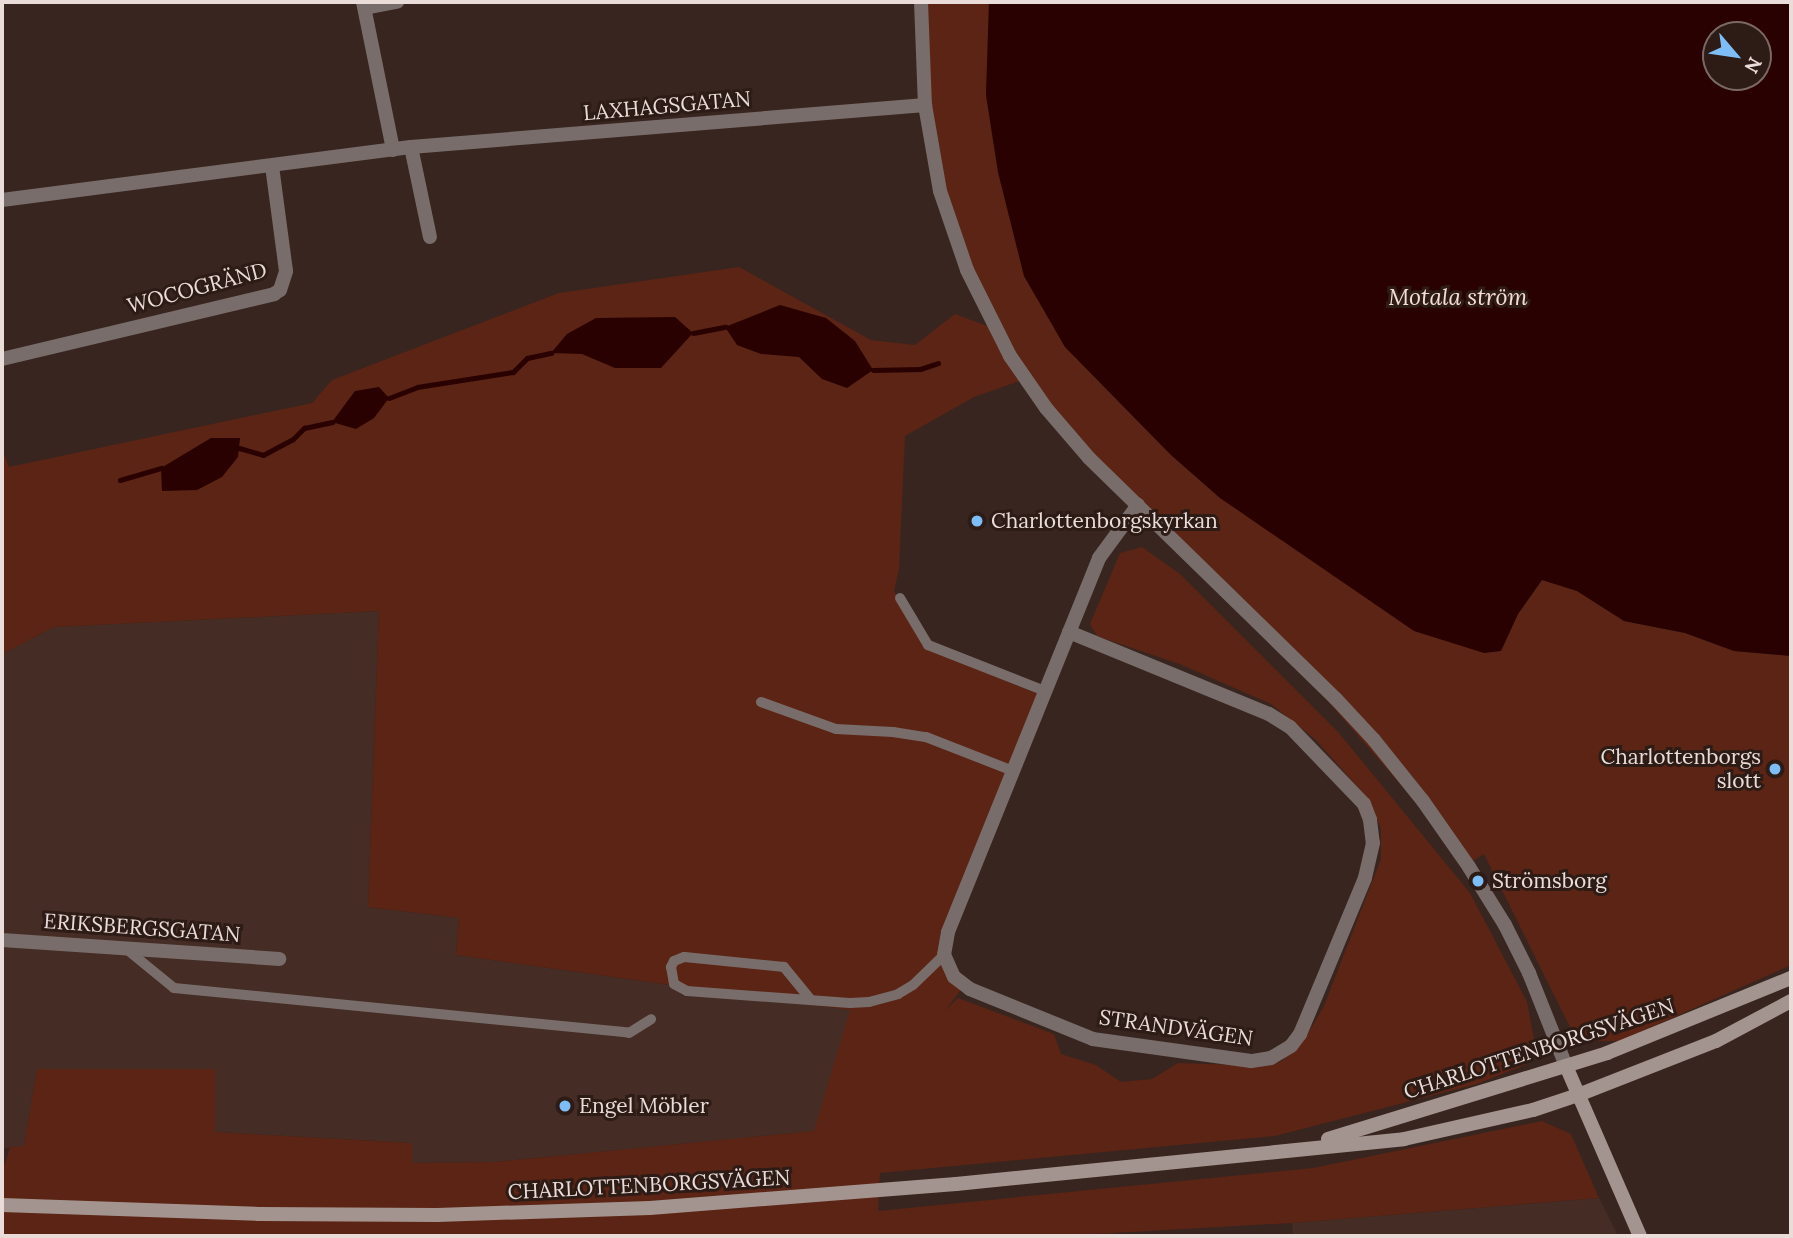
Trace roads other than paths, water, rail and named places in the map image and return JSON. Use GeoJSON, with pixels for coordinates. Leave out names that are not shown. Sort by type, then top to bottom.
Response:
{"type":"FeatureCollection","features":[{"type":"Feature","properties":{"kind":"main road","name":"CHARLOTTENBORGSVÄGEN"},"geometry":{"type":"LineString","coordinates":[[1296,1148],[1566,1066],[1690,1021],[1791,978]]}},
{"type":"Feature","properties":{"kind":"main road","name":"CHARLOTTENBORGSVÄGEN"},"geometry":{"type":"LineString","coordinates":[[2,1205],[259,1214],[437,1215],[650,1208],[956,1184],[1404,1139],[1533,1110],[1578,1095],[1716,1041],[1791,1001]]}},
{"type":"Feature","properties":{"kind":"main road"},"geometry":{"type":"LineString","coordinates":[[1566,1066],[1640,1236]]}},
{"type":"Feature","properties":{"kind":"street"},"geometry":{"type":"LineString","coordinates":[[393,150],[364,5],[397,2]]}},
{"type":"Feature","properties":{"kind":"street"},"geometry":{"type":"LineString","coordinates":[[921,2],[925,104],[934,163],[948,217],[967,270],[996,332],[1027,381],[1063,428],[1354,718],[1423,801],[1505,925],[1530,973],[1566,1066]]}},
{"type":"Feature","properties":{"kind":"street","name":"LAXHAGSGATAN"},"geometry":{"type":"LineString","coordinates":[[2,200],[411,147],[925,104]]}},
{"type":"Feature","properties":{"kind":"street"},"geometry":{"type":"LineString","coordinates":[[411,147],[430,237]]}},
{"type":"Feature","properties":{"kind":"street","name":"WOCOGRÄND"},"geometry":{"type":"LineString","coordinates":[[2,359],[274,294],[280,289],[286,271],[272,166]]}},
{"type":"Feature","properties":{"kind":"street"},"geometry":{"type":"LineString","coordinates":[[944,956],[948,932],[1099,558],[1138,505]]}},
{"type":"Feature","properties":{"kind":"street","name":"STRANDVÄGEN"},"geometry":{"type":"LineString","coordinates":[[944,956],[954,977],[970,989],[1093,1038],[1261,1061],[1291,1046],[1300,1034],[1365,878],[1373,844],[1370,820],[1364,804],[1290,727],[1269,714],[1069,632]]}},
{"type":"Feature","properties":{"kind":"street","name":"ERIKSBERGSGATAN"},"geometry":{"type":"LineString","coordinates":[[2,940],[279,959]]}},
{"type":"Feature","properties":{"kind":"lane"},"geometry":{"type":"LineString","coordinates":[[900,598],[928,645],[1045,691]]}},
{"type":"Feature","properties":{"kind":"lane"},"geometry":{"type":"LineString","coordinates":[[761,702],[835,729],[926,737],[1013,771]]}},
{"type":"Feature","properties":{"kind":"lane"},"geometry":{"type":"LineString","coordinates":[[124,948],[174,988],[629,1033],[651,1019]]}},
{"type":"Feature","properties":{"kind":"lane"},"geometry":{"type":"LineString","coordinates":[[811,1000],[784,967],[684,957],[674,961],[671,967],[674,984],[687,991],[811,1000],[869,1002],[898,994],[914,985],[944,956]]}},
{"type":"Feature","properties":{"kind":"water","name":"Motala ström"},"geometry":{"type":"Polygon","coordinates":[[[989,2],[1791,2],[1791,656],[1734,651],[1685,633],[1624,621],[1577,591],[1542,580],[1518,614],[1501,651],[1484,653],[1414,631],[1220,498],[1171,455],[1065,347],[1024,276],[998,172],[986,95],[989,2]]]}},
{"type":"Feature","properties":{"kind":"water"},"geometry":{"type":"Polygon","coordinates":[[[780,305],[826,318],[855,341],[873,370],[847,388],[822,379],[799,357],[761,354],[737,345],[725,327],[780,305]]]}},
{"type":"Feature","properties":{"kind":"water"},"geometry":{"type":"Polygon","coordinates":[[[675,317],[693,333],[661,368],[615,368],[582,354],[551,353],[567,334],[596,318],[675,317]]]}},
{"type":"Feature","properties":{"kind":"water"},"geometry":{"type":"Polygon","coordinates":[[[379,387],[389,398],[374,418],[356,429],[332,422],[355,391],[379,387]]]}},
{"type":"Feature","properties":{"kind":"water"},"geometry":{"type":"Polygon","coordinates":[[[211,438],[240,438],[238,457],[222,477],[197,490],[162,491],[161,468],[211,438]]]}},
{"type":"Feature","properties":{"kind":"waterway"},"geometry":{"type":"LineString","coordinates":[[693,333],[725,327]]}},
{"type":"Feature","properties":{"kind":"waterway"},"geometry":{"type":"LineString","coordinates":[[389,398],[417,387],[513,372],[527,358],[551,353]]}},
{"type":"Feature","properties":{"kind":"waterway"},"geometry":{"type":"LineString","coordinates":[[873,370],[920,369],[938,363]]}},
{"type":"Feature","properties":{"kind":"waterway"},"geometry":{"type":"LineString","coordinates":[[239,448],[263,455],[293,439],[304,428],[332,422]]}},
{"type":"Feature","properties":{"kind":"waterway"},"geometry":{"type":"LineString","coordinates":[[120,480],[161,468]]}},
{"type":"Feature","properties":{"kind":"place","name":"Charlottenborgskyrkan"},"geometry":{"type":"Point","coordinates":[977,521]}},
{"type":"Feature","properties":{"kind":"place","name":"Charlottenborgs slott"},"geometry":{"type":"Point","coordinates":[1775,769]}},
{"type":"Feature","properties":{"kind":"place","name":"Strömsborg"},"geometry":{"type":"Point","coordinates":[1478,881]}},
{"type":"Feature","properties":{"kind":"place","name":"Engel Möbler"},"geometry":{"type":"Point","coordinates":[565,1106]}}]}
